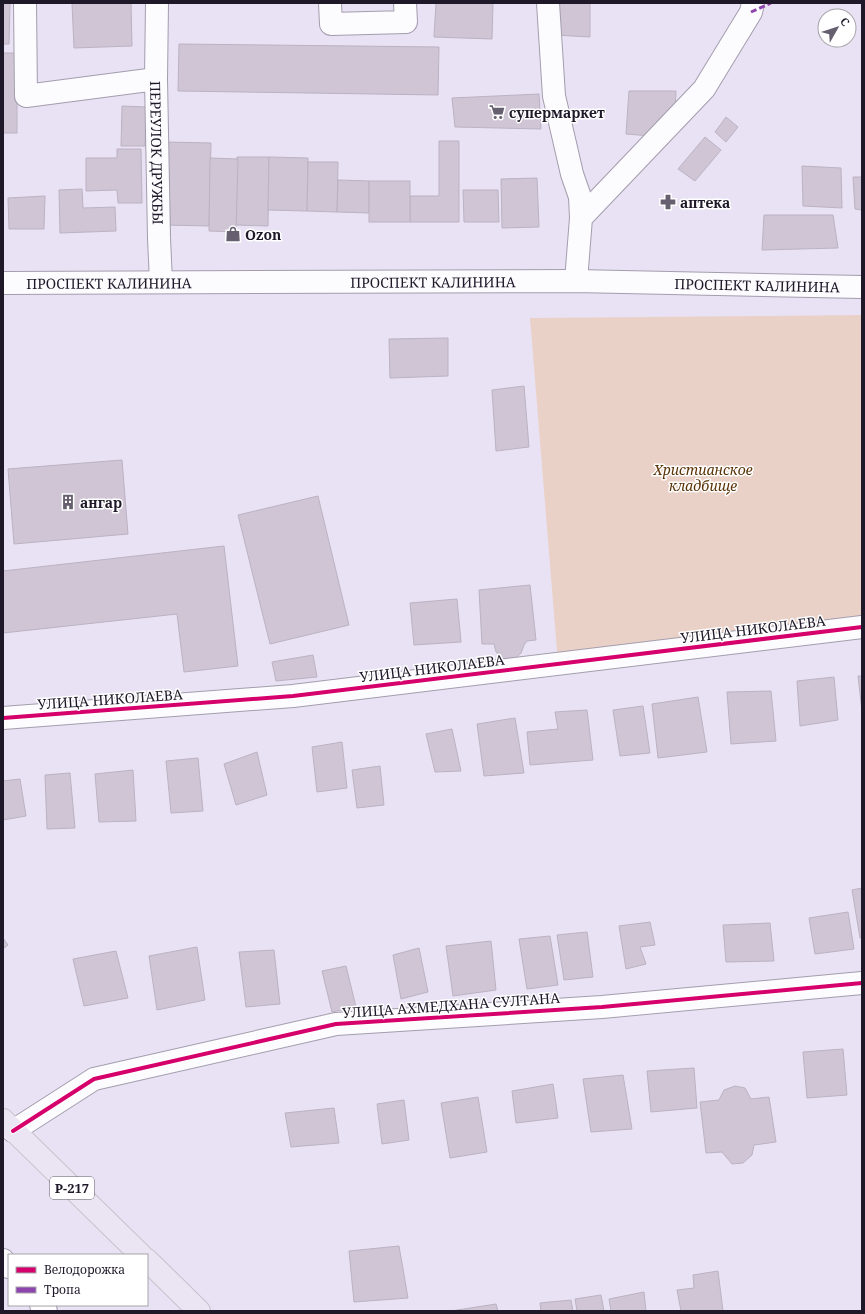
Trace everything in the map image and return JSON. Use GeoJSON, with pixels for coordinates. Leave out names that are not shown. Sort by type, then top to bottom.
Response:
{"type":"FeatureCollection","features":[{"type":"Feature","properties":{"kind":"highway","name":"Р-217"},"geometry":{"type":"LineString","coordinates":[[8,1125],[140,1254]]}},
{"type":"Feature","properties":{"kind":"highway"},"geometry":{"type":"LineString","coordinates":[[148,1261],[199,1311]]}},
{"type":"Feature","properties":{"kind":"street","name":"ПЕРЕУЛОК ДРУЖБЫ"},"geometry":{"type":"LineString","coordinates":[[25,3],[26,96],[156,79],[158,238],[161,282]]}},
{"type":"Feature","properties":{"kind":"street"},"geometry":{"type":"LineString","coordinates":[[156,79],[157,3]]}},
{"type":"Feature","properties":{"kind":"street"},"geometry":{"type":"LineString","coordinates":[[330,3],[331,24],[406,22],[405,3]]}},
{"type":"Feature","properties":{"kind":"street"},"geometry":{"type":"LineString","coordinates":[[548,3],[554,96],[572,174],[580,197],[581,218],[576,281]]}},
{"type":"Feature","properties":{"kind":"street"},"geometry":{"type":"LineString","coordinates":[[581,218],[704,89],[752,12],[753,3]]}},
{"type":"Feature","properties":{"kind":"street","name":"ПРОСПЕКТ КАЛИНИНА"},"geometry":{"type":"LineString","coordinates":[[3,283],[576,281],[862,287]]}},
{"type":"Feature","properties":{"kind":"street","name":"УЛИЦА НИКОЛАЕВА"},"geometry":{"type":"LineString","coordinates":[[3,718],[293,696],[862,627]]}},
{"type":"Feature","properties":{"kind":"street","name":"УЛИЦА АХМЕДХАНА СУЛТАНА"},"geometry":{"type":"LineString","coordinates":[[8,1125],[94,1079],[336,1024],[602,1007],[862,983]]}},
{"type":"Feature","properties":{"kind":"green space","name":"Христианское кладбище"},"geometry":{"type":"Polygon","coordinates":[[[862,315],[862,627],[558,664],[530,318],[862,315]]]}},
{"type":"Feature","properties":{"kind":"building"},"geometry":{"type":"Polygon","coordinates":[[[3,3],[10,3],[9,44],[3,44],[3,3]]]}},
{"type":"Feature","properties":{"kind":"building"},"geometry":{"type":"Polygon","coordinates":[[[72,3],[131,3],[132,46],[74,48],[72,3]]]}},
{"type":"Feature","properties":{"kind":"building"},"geometry":{"type":"Polygon","coordinates":[[[436,3],[493,3],[492,39],[434,37],[436,3]]]}},
{"type":"Feature","properties":{"kind":"building"},"geometry":{"type":"Polygon","coordinates":[[[555,3],[590,3],[590,37],[555,35],[555,3]]]}},
{"type":"Feature","properties":{"kind":"building"},"geometry":{"type":"Polygon","coordinates":[[[179,44],[439,47],[438,95],[178,91],[179,44]]]}},
{"type":"Feature","properties":{"kind":"building"},"geometry":{"type":"Polygon","coordinates":[[[3,53],[17,53],[17,133],[3,133],[3,53]]]}},
{"type":"Feature","properties":{"kind":"building"},"geometry":{"type":"Polygon","coordinates":[[[629,91],[676,91],[675,111],[651,136],[626,134],[629,91]]]}},
{"type":"Feature","properties":{"kind":"building","name":"супермаркет"},"geometry":{"type":"Polygon","coordinates":[[[539,94],[541,129],[455,127],[452,98],[539,94]]]}},
{"type":"Feature","properties":{"kind":"building"},"geometry":{"type":"Polygon","coordinates":[[[122,106],[146,107],[145,146],[121,146],[122,106]]]}},
{"type":"Feature","properties":{"kind":"building"},"geometry":{"type":"Polygon","coordinates":[[[726,117],[738,127],[726,142],[715,132],[726,117]]]}},
{"type":"Feature","properties":{"kind":"building"},"geometry":{"type":"Polygon","coordinates":[[[705,137],[721,150],[695,181],[678,169],[705,137]]]}},
{"type":"Feature","properties":{"kind":"building"},"geometry":{"type":"Polygon","coordinates":[[[439,141],[459,141],[459,222],[410,222],[410,196],[439,196],[439,141]]]}},
{"type":"Feature","properties":{"kind":"building"},"geometry":{"type":"Polygon","coordinates":[[[166,142],[211,143],[209,226],[165,225],[166,142]]]}},
{"type":"Feature","properties":{"kind":"building"},"geometry":{"type":"Polygon","coordinates":[[[117,149],[141,149],[142,203],[118,203],[117,190],[86,191],[86,158],[117,158],[117,149]]]}},
{"type":"Feature","properties":{"kind":"building"},"geometry":{"type":"Polygon","coordinates":[[[237,157],[269,157],[268,226],[236,225],[237,157]]]}},
{"type":"Feature","properties":{"kind":"building"},"geometry":{"type":"Polygon","coordinates":[[[269,157],[308,158],[307,211],[268,210],[269,157]]]}},
{"type":"Feature","properties":{"kind":"building"},"geometry":{"type":"Polygon","coordinates":[[[210,158],[238,159],[236,232],[209,231],[210,158]]]}},
{"type":"Feature","properties":{"kind":"building"},"geometry":{"type":"Polygon","coordinates":[[[308,162],[338,162],[337,212],[307,211],[308,162]]]}},
{"type":"Feature","properties":{"kind":"building"},"geometry":{"type":"Polygon","coordinates":[[[802,166],[841,168],[842,208],[803,206],[802,166]]]}},
{"type":"Feature","properties":{"kind":"building"},"geometry":{"type":"Polygon","coordinates":[[[853,177],[862,177],[862,210],[855,209],[853,177]]]}},
{"type":"Feature","properties":{"kind":"building"},"geometry":{"type":"Polygon","coordinates":[[[537,178],[539,227],[502,228],[501,179],[537,178]]]}},
{"type":"Feature","properties":{"kind":"building"},"geometry":{"type":"Polygon","coordinates":[[[338,180],[369,181],[369,213],[337,212],[338,180]]]}},
{"type":"Feature","properties":{"kind":"building"},"geometry":{"type":"Polygon","coordinates":[[[369,181],[410,181],[410,222],[369,222],[369,181]]]}},
{"type":"Feature","properties":{"kind":"building"},"geometry":{"type":"Polygon","coordinates":[[[82,189],[83,208],[115,207],[116,231],[60,233],[59,190],[82,189]]]}},
{"type":"Feature","properties":{"kind":"building"},"geometry":{"type":"Polygon","coordinates":[[[463,190],[498,190],[499,222],[464,222],[463,190]]]}},
{"type":"Feature","properties":{"kind":"building"},"geometry":{"type":"Polygon","coordinates":[[[45,196],[44,229],[9,229],[8,198],[45,196]]]}},
{"type":"Feature","properties":{"kind":"building"},"geometry":{"type":"Polygon","coordinates":[[[764,215],[833,215],[838,248],[762,250],[764,215]]]}},
{"type":"Feature","properties":{"kind":"building"},"geometry":{"type":"Polygon","coordinates":[[[448,338],[448,376],[390,378],[389,339],[448,338]]]}},
{"type":"Feature","properties":{"kind":"building"},"geometry":{"type":"Polygon","coordinates":[[[524,386],[529,447],[496,451],[492,390],[524,386]]]}},
{"type":"Feature","properties":{"kind":"building","name":"ангар"},"geometry":{"type":"Polygon","coordinates":[[[122,460],[128,534],[14,544],[8,469],[122,460]]]}},
{"type":"Feature","properties":{"kind":"building"},"geometry":{"type":"Polygon","coordinates":[[[318,496],[349,625],[270,644],[238,515],[318,496]]]}},
{"type":"Feature","properties":{"kind":"building"},"geometry":{"type":"Polygon","coordinates":[[[224,546],[238,666],[184,672],[177,614],[3,633],[3,571],[224,546]]]}},
{"type":"Feature","properties":{"kind":"building"},"geometry":{"type":"Polygon","coordinates":[[[530,585],[536,640],[527,641],[521,653],[515,659],[504,659],[496,652],[494,644],[482,644],[479,590],[530,585]]]}},
{"type":"Feature","properties":{"kind":"building"},"geometry":{"type":"Polygon","coordinates":[[[457,599],[461,642],[414,645],[410,603],[457,599]]]}},
{"type":"Feature","properties":{"kind":"building"},"geometry":{"type":"Polygon","coordinates":[[[313,655],[317,677],[276,681],[272,662],[313,655]]]}},
{"type":"Feature","properties":{"kind":"building"},"geometry":{"type":"Polygon","coordinates":[[[858,676],[862,676],[862,711],[858,676]]]}},
{"type":"Feature","properties":{"kind":"building"},"geometry":{"type":"Polygon","coordinates":[[[834,677],[838,720],[800,726],[797,681],[834,677]]]}},
{"type":"Feature","properties":{"kind":"building"},"geometry":{"type":"Polygon","coordinates":[[[771,691],[776,741],[731,744],[727,692],[771,691]]]}},
{"type":"Feature","properties":{"kind":"building"},"geometry":{"type":"Polygon","coordinates":[[[698,697],[707,752],[658,758],[652,704],[698,697]]]}},
{"type":"Feature","properties":{"kind":"building"},"geometry":{"type":"Polygon","coordinates":[[[643,706],[650,753],[620,756],[613,710],[643,706]]]}},
{"type":"Feature","properties":{"kind":"building"},"geometry":{"type":"Polygon","coordinates":[[[587,710],[593,760],[530,765],[527,732],[558,729],[555,712],[587,710]]]}},
{"type":"Feature","properties":{"kind":"building"},"geometry":{"type":"Polygon","coordinates":[[[515,718],[524,773],[484,776],[477,724],[515,718]]]}},
{"type":"Feature","properties":{"kind":"building"},"geometry":{"type":"Polygon","coordinates":[[[452,729],[461,771],[435,772],[426,734],[452,729]]]}},
{"type":"Feature","properties":{"kind":"building"},"geometry":{"type":"Polygon","coordinates":[[[342,742],[347,788],[317,792],[312,747],[342,742]]]}},
{"type":"Feature","properties":{"kind":"building"},"geometry":{"type":"Polygon","coordinates":[[[257,752],[267,795],[236,805],[224,764],[257,752]]]}},
{"type":"Feature","properties":{"kind":"building"},"geometry":{"type":"Polygon","coordinates":[[[198,758],[203,811],[171,813],[166,761],[198,758]]]}},
{"type":"Feature","properties":{"kind":"building"},"geometry":{"type":"Polygon","coordinates":[[[380,766],[384,805],[357,808],[352,770],[380,766]]]}},
{"type":"Feature","properties":{"kind":"building"},"geometry":{"type":"Polygon","coordinates":[[[133,770],[136,821],[99,822],[95,774],[133,770]]]}},
{"type":"Feature","properties":{"kind":"building"},"geometry":{"type":"Polygon","coordinates":[[[70,773],[75,828],[47,829],[45,775],[70,773]]]}},
{"type":"Feature","properties":{"kind":"building"},"geometry":{"type":"Polygon","coordinates":[[[20,779],[26,816],[3,820],[3,781],[20,779]]]}},
{"type":"Feature","properties":{"kind":"building"},"geometry":{"type":"Polygon","coordinates":[[[862,888],[862,938],[860,938],[852,890],[862,888]]]}},
{"type":"Feature","properties":{"kind":"building"},"geometry":{"type":"Polygon","coordinates":[[[848,912],[854,949],[815,954],[809,918],[848,912]]]}},
{"type":"Feature","properties":{"kind":"building"},"geometry":{"type":"Polygon","coordinates":[[[650,922],[655,945],[640,947],[646,964],[626,969],[619,926],[650,922]]]}},
{"type":"Feature","properties":{"kind":"building"},"geometry":{"type":"Polygon","coordinates":[[[770,923],[774,961],[726,962],[723,925],[770,923]]]}},
{"type":"Feature","properties":{"kind":"building"},"geometry":{"type":"Polygon","coordinates":[[[587,932],[593,977],[564,980],[557,935],[587,932]]]}},
{"type":"Feature","properties":{"kind":"building"},"geometry":{"type":"Polygon","coordinates":[[[550,936],[558,985],[527,989],[519,939],[550,936]]]}},
{"type":"Feature","properties":{"kind":"building"},"geometry":{"type":"Polygon","coordinates":[[[3,938],[8,945],[3,949],[3,938]]]}},
{"type":"Feature","properties":{"kind":"building"},"geometry":{"type":"Polygon","coordinates":[[[491,941],[496,990],[453,996],[446,946],[491,941]]]}},
{"type":"Feature","properties":{"kind":"building"},"geometry":{"type":"Polygon","coordinates":[[[197,947],[205,1000],[157,1010],[149,956],[197,947]]]}},
{"type":"Feature","properties":{"kind":"building"},"geometry":{"type":"Polygon","coordinates":[[[419,948],[428,992],[401,999],[393,955],[419,948]]]}},
{"type":"Feature","properties":{"kind":"building"},"geometry":{"type":"Polygon","coordinates":[[[274,950],[280,1004],[246,1007],[239,952],[274,950]]]}},
{"type":"Feature","properties":{"kind":"building"},"geometry":{"type":"Polygon","coordinates":[[[116,951],[128,998],[84,1006],[73,959],[116,951]]]}},
{"type":"Feature","properties":{"kind":"building"},"geometry":{"type":"Polygon","coordinates":[[[346,966],[356,1007],[332,1012],[322,971],[346,966]]]}},
{"type":"Feature","properties":{"kind":"building"},"geometry":{"type":"Polygon","coordinates":[[[843,1049],[847,1095],[807,1098],[803,1052],[843,1049]]]}},
{"type":"Feature","properties":{"kind":"building"},"geometry":{"type":"Polygon","coordinates":[[[694,1068],[697,1108],[651,1112],[647,1071],[694,1068]]]}},
{"type":"Feature","properties":{"kind":"building"},"geometry":{"type":"Polygon","coordinates":[[[623,1075],[632,1129],[591,1132],[583,1079],[623,1075]]]}},
{"type":"Feature","properties":{"kind":"building"},"geometry":{"type":"Polygon","coordinates":[[[553,1084],[558,1118],[516,1123],[512,1091],[553,1084]]]}},
{"type":"Feature","properties":{"kind":"building"},"geometry":{"type":"Polygon","coordinates":[[[735,1086],[745,1088],[751,1099],[769,1097],[776,1142],[754,1145],[752,1155],[743,1163],[732,1164],[722,1152],[706,1153],[700,1102],[719,1100],[724,1090],[735,1086]]]}},
{"type":"Feature","properties":{"kind":"building"},"geometry":{"type":"Polygon","coordinates":[[[478,1097],[487,1152],[450,1158],[441,1103],[478,1097]]]}},
{"type":"Feature","properties":{"kind":"building"},"geometry":{"type":"Polygon","coordinates":[[[404,1100],[409,1140],[382,1144],[377,1104],[404,1100]]]}},
{"type":"Feature","properties":{"kind":"building"},"geometry":{"type":"Polygon","coordinates":[[[334,1108],[339,1143],[291,1147],[285,1113],[334,1108]]]}},
{"type":"Feature","properties":{"kind":"building"},"geometry":{"type":"Polygon","coordinates":[[[399,1246],[408,1298],[354,1302],[349,1251],[399,1246]]]}},
{"type":"Feature","properties":{"kind":"building"},"geometry":{"type":"Polygon","coordinates":[[[718,1271],[723,1311],[681,1311],[677,1290],[694,1288],[693,1275],[718,1271]]]}},
{"type":"Feature","properties":{"kind":"building"},"geometry":{"type":"Polygon","coordinates":[[[644,1292],[646,1311],[611,1311],[609,1299],[644,1292]]]}},
{"type":"Feature","properties":{"kind":"building"},"geometry":{"type":"Polygon","coordinates":[[[601,1295],[604,1311],[577,1311],[575,1299],[601,1295]]]}},
{"type":"Feature","properties":{"kind":"building"},"geometry":{"type":"Polygon","coordinates":[[[571,1300],[573,1311],[541,1311],[540,1303],[571,1300]]]}},
{"type":"Feature","properties":{"kind":"building"},"geometry":{"type":"Polygon","coordinates":[[[496,1304],[498,1311],[451,1311],[496,1304]]]}},
{"type":"Feature","properties":{"kind":"marked path"},"geometry":{"type":"LineString","coordinates":[[751,12],[771,3]]}},
{"type":"Feature","properties":{"kind":"cycle path"},"geometry":{"type":"LineString","coordinates":[[3,718],[293,696],[862,627]]}},
{"type":"Feature","properties":{"kind":"cycle path"},"geometry":{"type":"LineString","coordinates":[[13,1131],[94,1079],[336,1024],[602,1007],[862,983]]}},
{"type":"Feature","properties":{"kind":"place","name":"супермаркет"},"geometry":{"type":"Point","coordinates":[497,112]}},
{"type":"Feature","properties":{"kind":"place","name":"аптека"},"geometry":{"type":"Point","coordinates":[668,202]}},
{"type":"Feature","properties":{"kind":"place","name":"Ozon"},"geometry":{"type":"Point","coordinates":[233,234]}},
{"type":"Feature","properties":{"kind":"place","name":"ангар"},"geometry":{"type":"Point","coordinates":[68,502]}}]}
